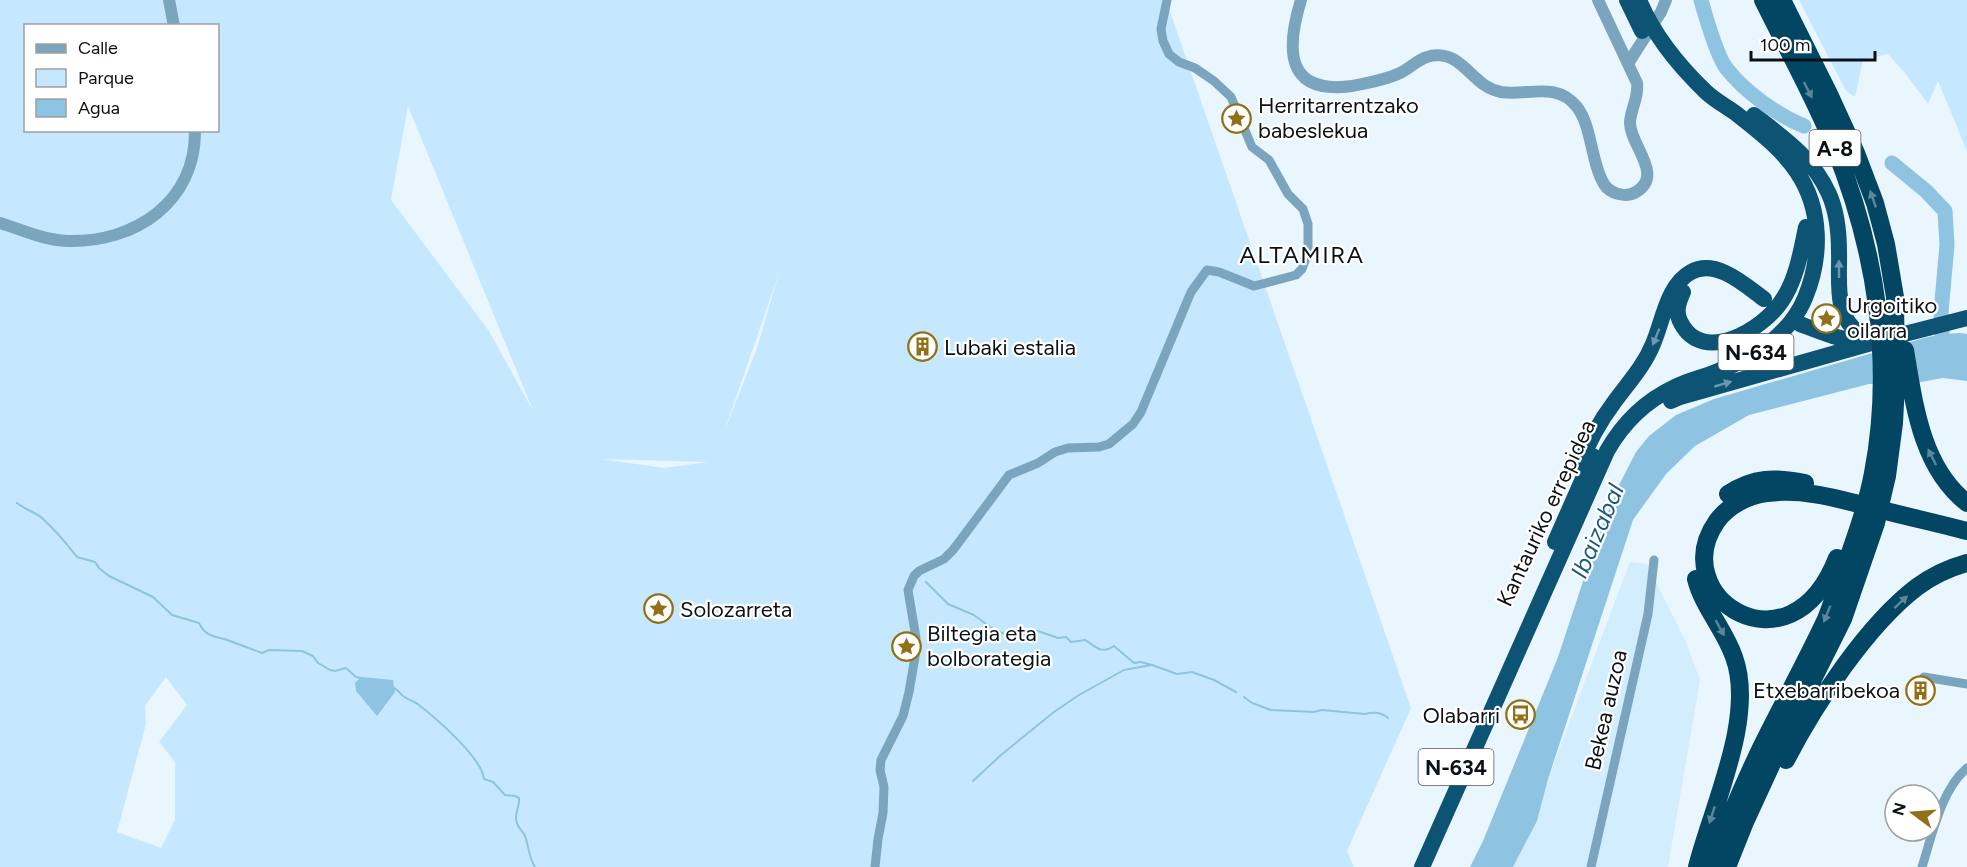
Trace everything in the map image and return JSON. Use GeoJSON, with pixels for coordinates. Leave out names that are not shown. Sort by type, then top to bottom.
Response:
{"type":"FeatureCollection","features":[{"type":"Feature","properties":{"kind":"highway","name":"Kantauriko errepidea"},"geometry":{"type":"LineString","coordinates":[[1412,867],[1598,445],[1620,414],[1640,397],[1670,379],[1744,347],[1771,327],[1786,310],[1802,276],[1806,259],[1806,227],[1797,194],[1786,176],[1756,143],[1698,99],[1652,45],[1638,25],[1627,0]]}},
{"type":"Feature","properties":{"kind":"highway","name":"Kantauriko errepidea"},"geometry":{"type":"LineString","coordinates":[[1422,867],[1607,451],[1626,422],[1646,404],[1675,387],[1751,356],[1778,336],[1796,317],[1812,279],[1817,258],[1815,216],[1808,191],[1797,172],[1761,134],[1707,93],[1670,54],[1647,19],[1640,0]]}},
{"type":"Feature","properties":{"kind":"highway","name":"A-8"},"geometry":{"type":"LineString","coordinates":[[1763,0],[1834,147],[1854,201],[1871,265],[1877,307],[1896,385],[1894,423],[1874,474]]}},
{"type":"Feature","properties":{"kind":"highway","name":"A-8"},"geometry":{"type":"LineString","coordinates":[[1782,0],[1829,94],[1867,180],[1886,244],[1895,297],[1895,329]]}},
{"type":"Feature","properties":{"kind":"highway"},"geometry":{"type":"LineString","coordinates":[[1670,54],[1802,153],[1823,182],[1834,208],[1839,252],[1839,289],[1844,312],[1851,326],[1861,334],[1931,327],[1962,319]]}},
{"type":"Feature","properties":{"kind":"highway"},"geometry":{"type":"LineString","coordinates":[[1734,278],[1711,274],[1691,282],[1684,290],[1677,306],[1678,318],[1692,337],[1703,342],[1716,343],[1750,331],[1766,318],[1780,303],[1788,289],[1800,257],[1806,227]]}},
{"type":"Feature","properties":{"kind":"highway"},"geometry":{"type":"LineString","coordinates":[[1557,537],[1585,451],[1597,428],[1643,364],[1675,288],[1682,279],[1691,272],[1712,268],[1734,278],[1764,298]]}},
{"type":"Feature","properties":{"kind":"highway"},"geometry":{"type":"LineString","coordinates":[[1836,352],[1800,324],[1831,337],[1847,340],[1895,329]]}},
{"type":"Feature","properties":{"kind":"highway"},"geometry":{"type":"LineString","coordinates":[[1527,631],[1563,573],[1616,455],[1637,425],[1652,412],[1680,396],[1836,352],[1895,329]]}},
{"type":"Feature","properties":{"kind":"highway"},"geometry":{"type":"LineString","coordinates":[[1895,329],[1896,385],[1918,420],[1930,453],[1944,476],[1967,503]]}},
{"type":"Feature","properties":{"kind":"highway","name":"A-8"},"geometry":{"type":"LineString","coordinates":[[1727,867],[1785,735],[1843,619],[1874,474],[1881,416],[1896,385]]}},
{"type":"Feature","properties":{"kind":"highway"},"geometry":{"type":"LineString","coordinates":[[1874,474],[1863,520],[1812,601],[1785,617],[1758,619],[1732,610],[1711,587],[1704,556],[1712,528],[1723,514],[1750,496],[1785,491],[1815,494],[1967,531]]}},
{"type":"Feature","properties":{"kind":"highway"},"geometry":{"type":"LineString","coordinates":[[1697,867],[1739,724],[1741,691],[1735,658],[1697,582],[1693,558],[1696,539],[1702,524],[1714,506],[1730,492],[1754,481],[1782,478],[1967,521]]}},
{"type":"Feature","properties":{"kind":"highway","name":"A-8"},"geometry":{"type":"LineString","coordinates":[[1710,867],[1754,762],[1826,618],[1863,520]]}},
{"type":"Feature","properties":{"kind":"highway"},"geometry":{"type":"LineString","coordinates":[[1737,867],[1769,793],[1795,742],[1819,703],[1861,645],[1917,588],[1939,573],[1967,563]]}},
{"type":"Feature","properties":{"kind":"street"},"geometry":{"type":"LineString","coordinates":[[169,0],[174,24]]}},
{"type":"Feature","properties":{"kind":"street"},"geometry":{"type":"LineString","coordinates":[[875,867],[883,813],[884,787],[880,760],[903,716],[915,657],[916,638],[908,590],[914,576],[944,560],[1009,474],[1038,463],[1055,452],[1109,444],[1133,424],[1141,412],[1191,292],[1207,270],[1219,272],[1254,286],[1296,275],[1302,269],[1308,252],[1308,224],[1303,209],[1288,194],[1269,160],[1252,147],[1232,97],[1195,68],[1179,62],[1169,54],[1161,29],[1167,0]]}},
{"type":"Feature","properties":{"kind":"street"},"geometry":{"type":"LineString","coordinates":[[1301,0],[1293,31],[1293,52],[1298,69],[1313,84],[1321,87],[1336,87],[1383,79],[1401,73],[1427,57],[1437,55],[1452,58],[1480,83],[1492,90],[1560,93],[1572,101],[1580,111],[1604,184],[1612,192],[1623,195],[1636,192],[1645,183],[1647,174],[1646,164],[1633,139],[1630,127],[1638,88],[1629,62],[1598,0]]}},
{"type":"Feature","properties":{"kind":"street"},"geometry":{"type":"LineString","coordinates":[[1629,62],[1663,6]]}},
{"type":"Feature","properties":{"kind":"street"},"geometry":{"type":"LineString","coordinates":[[0,223],[50,239],[66,241],[98,239],[126,231],[154,216],[180,190],[191,162],[195,132]]}},
{"type":"Feature","properties":{"kind":"street","name":"Bekea auzoa"},"geometry":{"type":"LineString","coordinates":[[1591,867],[1648,614],[1654,560]]}},
{"type":"Feature","properties":{"kind":"street"},"geometry":{"type":"LineString","coordinates":[[1924,677],[1967,684]]}},
{"type":"Feature","properties":{"kind":"street"},"geometry":{"type":"LineString","coordinates":[[1922,867],[1937,819],[1952,785],[1967,768]]}},
{"type":"Feature","properties":{"kind":"shaded area"},"geometry":{"type":"Polygon","coordinates":[[[1630,562],[1647,564],[1686,642],[1700,680],[1668,867],[1513,867],[1537,821],[1548,779],[1630,562]]]}},
{"type":"Feature","properties":{"kind":"green space"},"geometry":{"type":"Polygon","coordinates":[[[0,0],[1166,0],[1411,708],[1347,851],[1354,867],[0,867],[0,0]],[[408,106],[391,200],[489,331],[532,409],[408,106]],[[779,273],[723,435],[757,348],[779,273]],[[602,459],[664,468],[708,462],[602,459]],[[166,677],[145,706],[146,724],[117,832],[161,848],[175,820],[175,762],[159,742],[187,705],[166,677]]]}},
{"type":"Feature","properties":{"kind":"green space"},"geometry":{"type":"Polygon","coordinates":[[[1799,0],[1967,0],[1967,151],[1938,81],[1928,104],[1888,54],[1863,60],[1855,97],[1846,91],[1799,0]]]}},
{"type":"Feature","properties":{"kind":"water"},"geometry":{"type":"Polygon","coordinates":[[[1967,334],[1967,381],[1943,378],[1921,382],[1869,384],[1749,415],[1695,446],[1666,474],[1633,520],[1548,779],[1537,821],[1513,867],[1470,867],[1483,841],[1558,657],[1597,539],[1620,483],[1636,452],[1649,436],[1676,415],[1714,399],[1924,338],[1967,334]]]}},
{"type":"Feature","properties":{"kind":"water"},"geometry":{"type":"Polygon","coordinates":[[[361,677],[393,680],[395,692],[377,716],[356,691],[355,683],[361,677]]]}},
{"type":"Feature","properties":{"kind":"waterway"},"geometry":{"type":"LineString","coordinates":[[1701,0],[1716,47],[1727,69],[1762,102],[1804,126]]}},
{"type":"Feature","properties":{"kind":"waterway"},"geometry":{"type":"LineString","coordinates":[[1892,163],[1926,191],[1945,211],[1947,245],[1941,312],[1943,349]]}},
{"type":"Feature","properties":{"kind":"waterway"},"geometry":{"type":"LineString","coordinates":[[17,503],[42,518],[77,557],[95,562],[109,576],[153,597],[172,615],[199,623],[208,634],[262,653],[269,650],[302,651],[313,656],[318,663],[330,670],[346,668],[356,677],[361,678]]}},
{"type":"Feature","properties":{"kind":"waterway"},"geometry":{"type":"LineString","coordinates":[[926,582],[948,604],[974,615],[993,629],[1005,634],[1022,636],[1038,631],[1058,638],[1066,637],[1071,642],[1085,640],[1102,650],[1114,646],[1134,663],[1141,662],[1177,674],[1192,672],[1214,680],[1236,692]]}},
{"type":"Feature","properties":{"kind":"waterway"},"geometry":{"type":"LineString","coordinates":[[973,781],[1001,755],[1079,695],[1124,670],[1151,665]]}},
{"type":"Feature","properties":{"kind":"waterway"},"geometry":{"type":"LineString","coordinates":[[392,687],[417,704],[457,739],[476,761],[484,779],[493,782],[505,795],[519,798],[517,823],[526,838],[535,867]]}},
{"type":"Feature","properties":{"kind":"waterway"},"geometry":{"type":"LineString","coordinates":[[1244,697],[1252,703],[1271,710],[1377,713],[1388,718]]}},
{"type":"Feature","properties":{"kind":"place","name":"Herritarrentzako babeslekua"},"geometry":{"type":"Point","coordinates":[1237,118]}},
{"type":"Feature","properties":{"kind":"place","name":"Urgoitiko oilarra"},"geometry":{"type":"Point","coordinates":[1826,318]}},
{"type":"Feature","properties":{"kind":"place","name":"Lubaki estalia"},"geometry":{"type":"Point","coordinates":[923,347]}},
{"type":"Feature","properties":{"kind":"place","name":"Solozarreta"},"geometry":{"type":"Point","coordinates":[659,609]}},
{"type":"Feature","properties":{"kind":"place","name":"Biltegia eta bolborategia"},"geometry":{"type":"Point","coordinates":[906,646]}},
{"type":"Feature","properties":{"kind":"place","name":"Etxebarribekoa"},"geometry":{"type":"Point","coordinates":[1921,690]}},
{"type":"Feature","properties":{"kind":"place","name":"Olabarri"},"geometry":{"type":"Point","coordinates":[1521,715]}},
{"type":"Feature","properties":{"kind":"district","name":"ALTAMIRA"},"geometry":{"type":"Point","coordinates":[1302,254]}},
{"type":"Feature","properties":{"kind":"water label","name":"Ibaizabal"},"geometry":{"type":"Point","coordinates":[1597,531]}}]}
